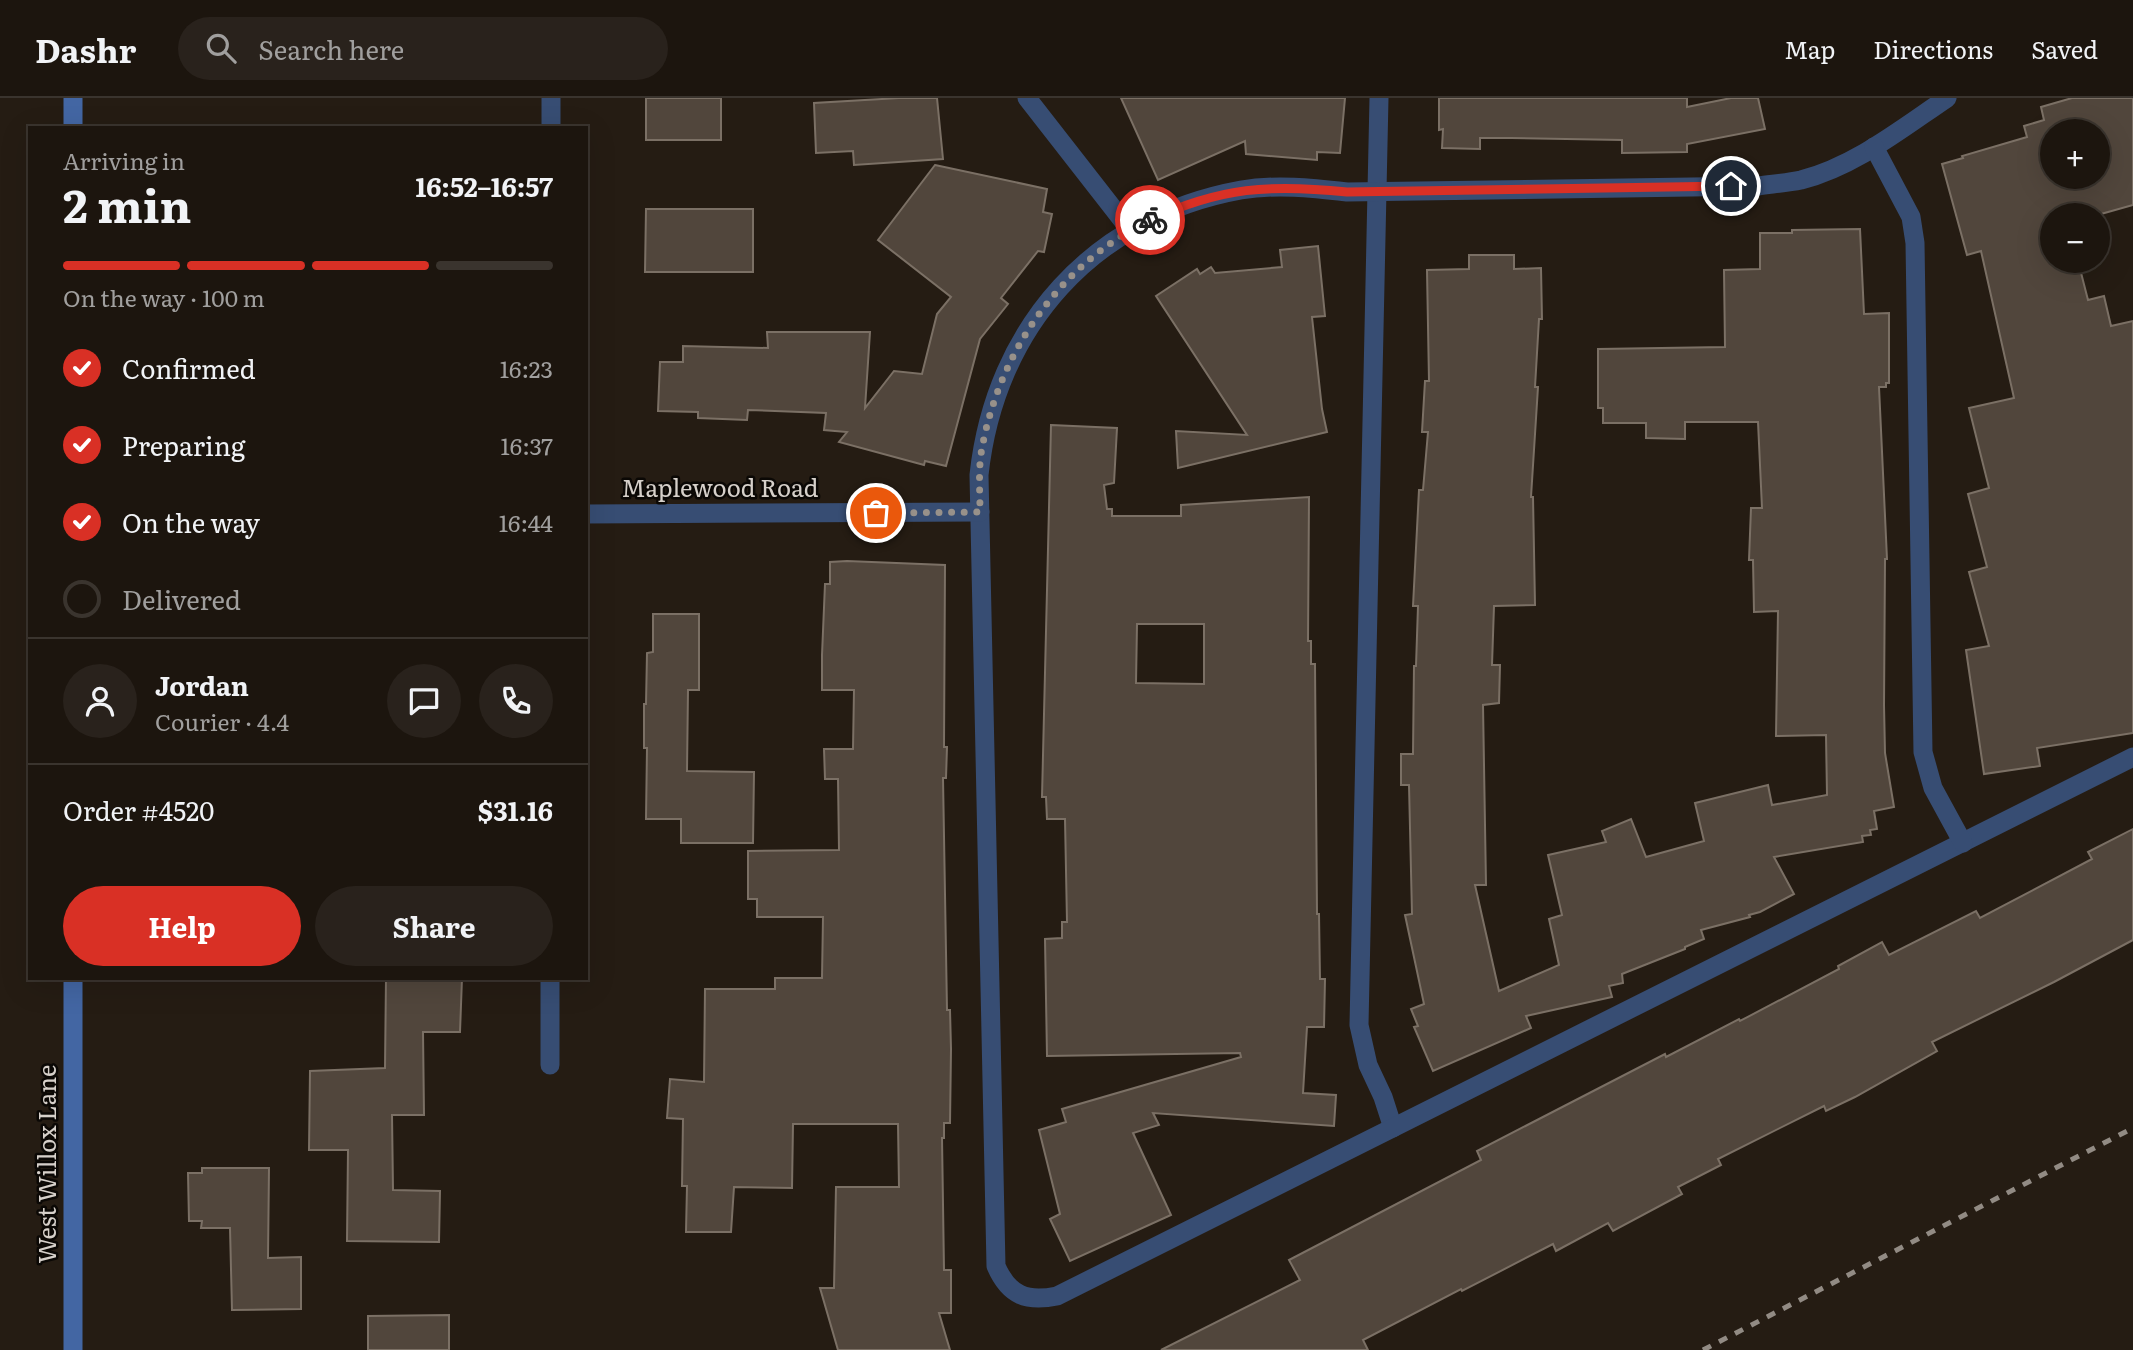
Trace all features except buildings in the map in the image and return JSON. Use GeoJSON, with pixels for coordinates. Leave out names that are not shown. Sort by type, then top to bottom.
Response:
{"type":"FeatureCollection","features":[{"type":"Feature","properties":{"kind":"main road"},"geometry":{"type":"LineString","coordinates":[[73,98],[73,126]]}},
{"type":"Feature","properties":{"kind":"main road","name":"West Willox Lane"},"geometry":{"type":"LineString","coordinates":[[73,980],[73,1350]]}},
{"type":"Feature","properties":{"kind":"street"},"geometry":{"type":"LineString","coordinates":[[551,98],[551,126]]}},
{"type":"Feature","properties":{"kind":"street"},"geometry":{"type":"LineString","coordinates":[[1027,98],[1130,230]]}},
{"type":"Feature","properties":{"kind":"street"},"geometry":{"type":"LineString","coordinates":[[1379,98],[1359,1025],[1368,1065],[1383,1097],[1393,1128]]}},
{"type":"Feature","properties":{"kind":"street"},"geometry":{"type":"LineString","coordinates":[[1947,98],[1874,147],[1823,173],[1800,180],[1758,186],[1347,192],[1295,186],[1242,190],[1186,203],[1130,230],[1083,264],[1044,306],[1015,350],[994,398],[979,475],[996,1266],[1003,1281],[1019,1295],[1038,1300],[1058,1296],[2133,757]]}},
{"type":"Feature","properties":{"kind":"street"},"geometry":{"type":"LineString","coordinates":[[1874,147],[1912,217],[1915,257],[1923,752],[1933,788],[1962,843]]}},
{"type":"Feature","properties":{"kind":"street","name":"Maplewood Road"},"geometry":{"type":"LineString","coordinates":[[588,514],[980,512]]}},
{"type":"Feature","properties":{"kind":"street"},"geometry":{"type":"LineString","coordinates":[[550,980],[550,1065]]}},
{"type":"Feature","properties":{"kind":"railway"},"geometry":{"type":"LineString","coordinates":[[1703,1350],[2133,1128]]}},
{"type":"Feature","properties":{"kind":"way so far"},"geometry":{"type":"LineString","coordinates":[[876,513],[980,512],[979,475],[982,449],[994,398],[1015,350],[1044,306],[1083,264],[1130,230],[1150,220]]}},
{"type":"Feature","properties":{"kind":"route"},"geometry":{"type":"LineString","coordinates":[[1150,220],[1186,203],[1224,194],[1295,186],[1347,192],[1731,186]]}}]}
